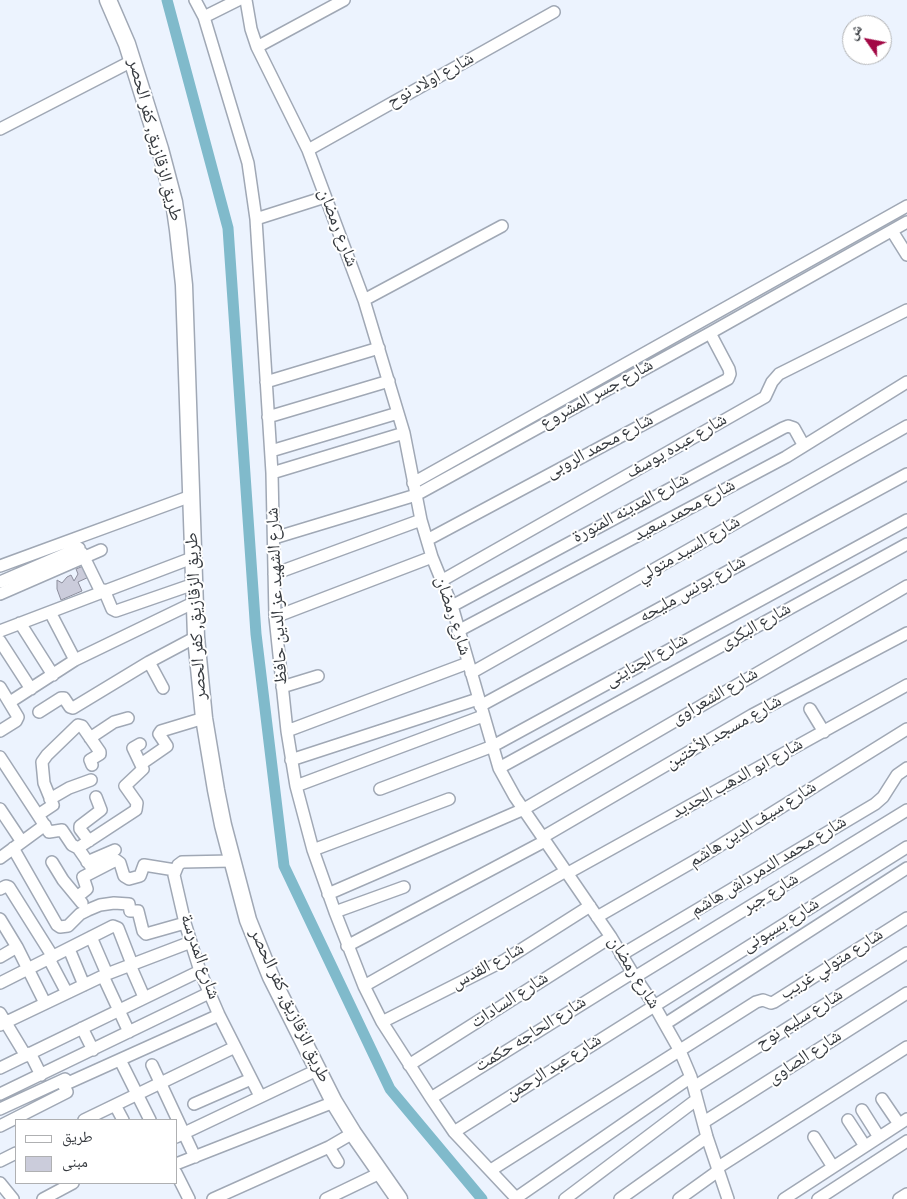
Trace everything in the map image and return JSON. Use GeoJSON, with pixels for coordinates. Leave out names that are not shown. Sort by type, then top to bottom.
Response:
{"type":"FeatureCollection","features":[{"type":"Feature","properties":{"kind":"main road","name":"طريق الزقازيق, كفر الحصر"},"geometry":{"type":"LineString","coordinates":[[108,0],[127,44],[168,175],[178,230],[184,285],[196,637],[204,718],[216,790],[232,861],[259,948],[271,977],[334,1102],[353,1134],[397,1198]]}},
{"type":"Feature","properties":{"kind":"street","name":"شارع الشهيد عز الدين حافظ"},"geometry":{"type":"LineString","coordinates":[[195,0],[204,17],[248,163],[256,219],[271,451],[275,617],[291,760],[313,850],[347,946],[382,1022],[454,1132],[517,1198]]}},
{"type":"Feature","properties":{"kind":"street"},"geometry":{"type":"LineString","coordinates":[[204,17],[238,0]]}},
{"type":"Feature","properties":{"kind":"street","name":"شارع رمضان"},"geometry":{"type":"LineString","coordinates":[[246,0],[251,29],[257,47],[308,150],[364,300],[404,433],[421,520],[432,557],[452,606],[499,768],[515,797],[598,916],[633,975],[654,1005],[680,1051],[693,1082],[696,1100],[707,1137],[728,1199]]}},
{"type":"Feature","properties":{"kind":"street"},"geometry":{"type":"LineString","coordinates":[[257,47],[344,0]]}},
{"type":"Feature","properties":{"kind":"street","name":"شارع اولاد نوح"},"geometry":{"type":"LineString","coordinates":[[308,150],[554,12]]}},
{"type":"Feature","properties":{"kind":"street"},"geometry":{"type":"LineString","coordinates":[[0,129],[132,61]]}},
{"type":"Feature","properties":{"kind":"street"},"geometry":{"type":"LineString","coordinates":[[256,219],[325,197]]}},
{"type":"Feature","properties":{"kind":"street","name":"شارع جسر المشروع"},"geometry":{"type":"LineString","coordinates":[[415,489],[907,206]]}},
{"type":"Feature","properties":{"kind":"street","name":"شارع جسر المشروع"},"geometry":{"type":"LineString","coordinates":[[274,538],[415,489],[710,334],[907,222]]}},
{"type":"Feature","properties":{"kind":"street"},"geometry":{"type":"LineString","coordinates":[[364,300],[502,226]]}},
{"type":"Feature","properties":{"kind":"street"},"geometry":{"type":"LineString","coordinates":[[892,231],[907,255]]}},
{"type":"Feature","properties":{"kind":"street","name":"شارع عبده يوسف"},"geometry":{"type":"LineString","coordinates":[[441,580],[765,397],[772,382],[779,374],[907,310]]}},
{"type":"Feature","properties":{"kind":"street","name":"شارع محمد الروبى"},"geometry":{"type":"LineString","coordinates":[[427,540],[728,379],[729,369],[710,334]]}},
{"type":"Feature","properties":{"kind":"street"},"geometry":{"type":"LineString","coordinates":[[266,382],[379,348]]}},
{"type":"Feature","properties":{"kind":"street"},"geometry":{"type":"LineString","coordinates":[[268,417],[389,381]]}},
{"type":"Feature","properties":{"kind":"street","name":"شارع محمد سعيد"},"geometry":{"type":"LineString","coordinates":[[458,631],[769,466],[907,382]]}},
{"type":"Feature","properties":{"kind":"street"},"geometry":{"type":"LineString","coordinates":[[271,451],[398,413]]}},
{"type":"Feature","properties":{"kind":"street","name":"شارع المدينه المنورة"},"geometry":{"type":"LineString","coordinates":[[452,606],[783,428],[788,426],[794,428],[804,446]]}},
{"type":"Feature","properties":{"kind":"street","name":"شارع السيد متولي"},"geometry":{"type":"LineString","coordinates":[[287,732],[469,668],[907,426]]}},
{"type":"Feature","properties":{"kind":"street"},"geometry":{"type":"LineString","coordinates":[[272,473],[404,433]]}},
{"type":"Feature","properties":{"kind":"street","name":"شارع يونس مليحه"},"geometry":{"type":"LineString","coordinates":[[480,707],[907,474]]}},
{"type":"Feature","properties":{"kind":"street"},"geometry":{"type":"LineString","coordinates":[[0,582],[191,496]]}},
{"type":"Feature","properties":{"kind":"street"},"geometry":{"type":"LineString","coordinates":[[274,574],[421,520]]}},
{"type":"Feature","properties":{"kind":"street","name":"شارع الجناينى"},"geometry":{"type":"LineString","coordinates":[[380,789],[493,746],[907,520]]}},
{"type":"Feature","properties":{"kind":"street","name":"شارع البكرى"},"geometry":{"type":"LineString","coordinates":[[499,768],[907,544]]}},
{"type":"Feature","properties":{"kind":"street"},"geometry":{"type":"LineString","coordinates":[[79,548],[112,610],[116,611],[194,584]]}},
{"type":"Feature","properties":{"kind":"street"},"geometry":{"type":"LineString","coordinates":[[0,594],[79,548]]}},
{"type":"Feature","properties":{"kind":"street"},"geometry":{"type":"LineString","coordinates":[[0,566],[79,548],[101,550]]}},
{"type":"Feature","properties":{"kind":"street"},"geometry":{"type":"LineString","coordinates":[[275,617],[432,557]]}},
{"type":"Feature","properties":{"kind":"street"},"geometry":{"type":"LineString","coordinates":[[0,631],[192,558]]}},
{"type":"Feature","properties":{"kind":"street","name":"شارع الشعراوى"},"geometry":{"type":"LineString","coordinates":[[328,894],[524,809],[907,586]]}},
{"type":"Feature","properties":{"kind":"street"},"geometry":{"type":"LineString","coordinates":[[10,702],[75,660],[194,602]]}},
{"type":"Feature","properties":{"kind":"street"},"geometry":{"type":"LineString","coordinates":[[50,612],[75,660]]}},
{"type":"Feature","properties":{"kind":"street"},"geometry":{"type":"LineString","coordinates":[[20,623],[53,675]]}},
{"type":"Feature","properties":{"kind":"street","name":"شارع مسجد الأختين"},"geometry":{"type":"LineString","coordinates":[[347,946],[544,839],[752,715],[907,633]]}},
{"type":"Feature","properties":{"kind":"street"},"geometry":{"type":"LineString","coordinates":[[39,712],[62,698],[73,708],[196,637]]}},
{"type":"Feature","properties":{"kind":"street"},"geometry":{"type":"LineString","coordinates":[[0,641],[31,689]]}},
{"type":"Feature","properties":{"kind":"street"},"geometry":{"type":"LineString","coordinates":[[150,662],[163,688]]}},
{"type":"Feature","properties":{"kind":"street"},"geometry":{"type":"LineString","coordinates":[[282,686],[318,676]]}},
{"type":"Feature","properties":{"kind":"street","name":"شارع ابو الدهب الجديد"},"geometry":{"type":"LineString","coordinates":[[364,986],[907,685]]}},
{"type":"Feature","properties":{"kind":"street"},"geometry":{"type":"LineString","coordinates":[[0,687],[18,715],[16,721],[0,732]]}},
{"type":"Feature","properties":{"kind":"street"},"geometry":{"type":"LineString","coordinates":[[291,760],[480,707]]}},
{"type":"Feature","properties":{"kind":"street"},"geometry":{"type":"LineString","coordinates":[[296,786],[480,707]]}},
{"type":"Feature","properties":{"kind":"street"},"geometry":{"type":"LineString","coordinates":[[810,709],[824,732]]}},
{"type":"Feature","properties":{"kind":"street"},"geometry":{"type":"LineString","coordinates":[[90,738],[114,722],[128,718]]}},
{"type":"Feature","properties":{"kind":"street"},"geometry":{"type":"LineString","coordinates":[[141,764],[167,746],[159,734],[160,731],[204,718]]}},
{"type":"Feature","properties":{"kind":"street"},"geometry":{"type":"LineString","coordinates":[[38,815],[52,807],[53,804],[44,783],[42,766],[44,758],[78,726],[82,726],[100,753],[90,760],[92,765]]}},
{"type":"Feature","properties":{"kind":"street","name":"شارع سيف الدين هاشم"},"geometry":{"type":"LineString","coordinates":[[598,916],[703,856],[907,730]]}},
{"type":"Feature","properties":{"kind":"street"},"geometry":{"type":"LineString","coordinates":[[78,848],[136,810],[137,803],[125,786],[142,770],[133,748],[140,744]]}},
{"type":"Feature","properties":{"kind":"street"},"geometry":{"type":"LineString","coordinates":[[0,757],[50,832],[61,830],[72,845],[78,848],[91,867]]}},
{"type":"Feature","properties":{"kind":"street","name":"شارع محمد الدمرداش هاشم"},"geometry":{"type":"LineString","coordinates":[[621,955],[875,804],[883,797],[897,775],[907,768]]}},
{"type":"Feature","properties":{"kind":"street"},"geometry":{"type":"LineString","coordinates":[[50,799],[70,788],[91,780]]}},
{"type":"Feature","properties":{"kind":"street"},"geometry":{"type":"LineString","coordinates":[[89,841],[80,829],[80,826],[101,810],[96,797]]}},
{"type":"Feature","properties":{"kind":"street"},"geometry":{"type":"LineString","coordinates":[[313,850],[450,798]]}},
{"type":"Feature","properties":{"kind":"street"},"geometry":{"type":"LineString","coordinates":[[0,809],[57,925],[64,927],[100,904],[114,903],[128,904],[130,911],[138,912],[146,934],[185,923]]}},
{"type":"Feature","properties":{"kind":"street","name":"شارع جبر"},"geometry":{"type":"LineString","coordinates":[[633,975],[907,810]]}},
{"type":"Feature","properties":{"kind":"street"},"geometry":{"type":"LineString","coordinates":[[0,858],[45,825]]}},
{"type":"Feature","properties":{"kind":"street","name":"شارع بسيونى"},"geometry":{"type":"LineString","coordinates":[[654,1005],[907,847]]}},
{"type":"Feature","properties":{"kind":"street"},"geometry":{"type":"LineString","coordinates":[[77,897],[87,890],[83,877],[91,867],[115,850]]}},
{"type":"Feature","properties":{"kind":"street"},"geometry":{"type":"LineString","coordinates":[[91,867],[116,860],[120,863],[124,876],[129,879],[140,876],[144,864],[175,870],[182,862],[232,861]]}},
{"type":"Feature","properties":{"kind":"street"},"geometry":{"type":"LineString","coordinates":[[52,862],[88,910]]}},
{"type":"Feature","properties":{"kind":"street"},"geometry":{"type":"LineString","coordinates":[[665,1024],[907,868]]}},
{"type":"Feature","properties":{"kind":"street","name":"شارع المدرسة"},"geometry":{"type":"LineString","coordinates":[[175,870],[174,875],[185,923],[200,971],[219,1015],[260,1096]]}},
{"type":"Feature","properties":{"kind":"street"},"geometry":{"type":"LineString","coordinates":[[0,889],[6,886],[9,887],[51,958],[67,993]]}},
{"type":"Feature","properties":{"kind":"street"},"geometry":{"type":"LineString","coordinates":[[335,912],[404,887]]}},
{"type":"Feature","properties":{"kind":"street","name":"شارع القدس"},"geometry":{"type":"LineString","coordinates":[[382,1022],[505,960],[590,906]]}},
{"type":"Feature","properties":{"kind":"street","name":"شارع متولي غريب"},"geometry":{"type":"LineString","coordinates":[[491,1170],[756,1002],[763,1000],[771,1003],[774,1002],[907,918]]}},
{"type":"Feature","properties":{"kind":"street"},"geometry":{"type":"LineString","coordinates":[[0,919],[17,946],[45,1003]]}},
{"type":"Feature","properties":{"kind":"street"},"geometry":{"type":"LineString","coordinates":[[0,984],[113,926],[117,926],[144,998]]}},
{"type":"Feature","properties":{"kind":"street","name":"شارع السادات"},"geometry":{"type":"LineString","coordinates":[[410,1065],[610,937]]}},
{"type":"Feature","properties":{"kind":"street"},"geometry":{"type":"LineString","coordinates":[[91,938],[118,1010],[129,1032]]}},
{"type":"Feature","properties":{"kind":"street"},"geometry":{"type":"LineString","coordinates":[[40,1075],[28,1054],[2,1020],[45,1003],[131,964],[190,942]]}},
{"type":"Feature","properties":{"kind":"street"},"geometry":{"type":"LineString","coordinates":[[0,956],[17,946]]}},
{"type":"Feature","properties":{"kind":"street"},"geometry":{"type":"LineString","coordinates":[[68,949],[84,985]]}},
{"type":"Feature","properties":{"kind":"street","name":"شارع سليم نوح"},"geometry":{"type":"LineString","coordinates":[[517,1198],[693,1082],[907,954]]}},
{"type":"Feature","properties":{"kind":"street"},"geometry":{"type":"LineString","coordinates":[[0,1068],[200,971]]}},
{"type":"Feature","properties":{"kind":"street","name":"شارع الحاجه حكمت"},"geometry":{"type":"LineString","coordinates":[[431,1098],[633,975]]}},
{"type":"Feature","properties":{"kind":"street"},"geometry":{"type":"LineString","coordinates":[[0,1094],[209,993]]}},
{"type":"Feature","properties":{"kind":"street","name":"شارع الصاوى"},"geometry":{"type":"LineString","coordinates":[[704,1122],[907,993]]}},
{"type":"Feature","properties":{"kind":"street","name":"شارع عبد الرحمن"},"geometry":{"type":"LineString","coordinates":[[454,1132],[654,1005]]}},
{"type":"Feature","properties":{"kind":"street"},"geometry":{"type":"LineString","coordinates":[[0,1126],[67,1092],[64,1086],[68,1083],[219,1015]]}},
{"type":"Feature","properties":{"kind":"street"},"geometry":{"type":"LineString","coordinates":[[82,1028],[93,1050]]}},
{"type":"Feature","properties":{"kind":"street"},"geometry":{"type":"LineString","coordinates":[[678,1199],[717,1169],[907,1046]]}},
{"type":"Feature","properties":{"kind":"street"},"geometry":{"type":"LineString","coordinates":[[90,1119],[235,1047]]}},
{"type":"Feature","properties":{"kind":"street"},"geometry":{"type":"LineString","coordinates":[[120,1060],[149,1119]]}},
{"type":"Feature","properties":{"kind":"street"},"geometry":{"type":"LineString","coordinates":[[152,1065],[174,1119]]}},
{"type":"Feature","properties":{"kind":"street"},"geometry":{"type":"LineString","coordinates":[[195,1157],[180,1135],[317,1070]]}},
{"type":"Feature","properties":{"kind":"street"},"geometry":{"type":"LineString","coordinates":[[0,1109],[66,1079],[68,1083]]}},
{"type":"Feature","properties":{"kind":"street"},"geometry":{"type":"LineString","coordinates":[[194,1104],[251,1079]]}},
{"type":"Feature","properties":{"kind":"street"},"geometry":{"type":"LineString","coordinates":[[784,1199],[903,1122],[882,1099]]}},
{"type":"Feature","properties":{"kind":"street"},"geometry":{"type":"LineString","coordinates":[[565,1199],[696,1100]]}},
{"type":"Feature","properties":{"kind":"street"},"geometry":{"type":"LineString","coordinates":[[178,1163],[334,1102]]}},
{"type":"Feature","properties":{"kind":"street"},"geometry":{"type":"LineString","coordinates":[[115,1105],[122,1119]]}},
{"type":"Feature","properties":{"kind":"street"},"geometry":{"type":"LineString","coordinates":[[862,1110],[879,1137]]}},
{"type":"Feature","properties":{"kind":"street"},"geometry":{"type":"LineString","coordinates":[[848,1120],[865,1146]]}},
{"type":"Feature","properties":{"kind":"street"},"geometry":{"type":"LineString","coordinates":[[213,1199],[329,1147],[353,1134]]}},
{"type":"Feature","properties":{"kind":"street"},"geometry":{"type":"LineString","coordinates":[[620,1199],[707,1137]]}},
{"type":"Feature","properties":{"kind":"street"},"geometry":{"type":"LineString","coordinates":[[814,1137],[833,1167]]}},
{"type":"Feature","properties":{"kind":"street"},"geometry":{"type":"LineString","coordinates":[[818,1199],[907,1141]]}},
{"type":"Feature","properties":{"kind":"street"},"geometry":{"type":"LineString","coordinates":[[329,1147],[338,1162]]}},
{"type":"Feature","properties":{"kind":"street"},"geometry":{"type":"LineString","coordinates":[[0,1161],[15,1156]]}},
{"type":"Feature","properties":{"kind":"street"},"geometry":{"type":"LineString","coordinates":[[326,1199],[380,1173]]}},
{"type":"Feature","properties":{"kind":"street"},"geometry":{"type":"LineString","coordinates":[[178,1177],[189,1199]]}},
{"type":"Feature","properties":{"kind":"street"},"geometry":{"type":"LineString","coordinates":[[0,1183],[14,1199]]}},
{"type":"Feature","properties":{"kind":"street"},"geometry":{"type":"LineString","coordinates":[[43,1199],[51,1188],[69,1184]]}},
{"type":"Feature","properties":{"kind":"street"},"geometry":{"type":"LineString","coordinates":[[899,1199],[907,1194]]}},
{"type":"Feature","properties":{"kind":"building"},"geometry":{"type":"Polygon","coordinates":[[[86,565],[91,576],[78,582],[82,591],[61,600],[57,589],[57,580],[62,583],[71,575],[74,581],[78,574],[76,569],[86,565]]]}},
{"type":"Feature","properties":{"kind":"waterway"},"geometry":{"type":"LineString","coordinates":[[167,0],[228,228],[256,634],[284,866],[390,1089],[482,1199]]}}]}
